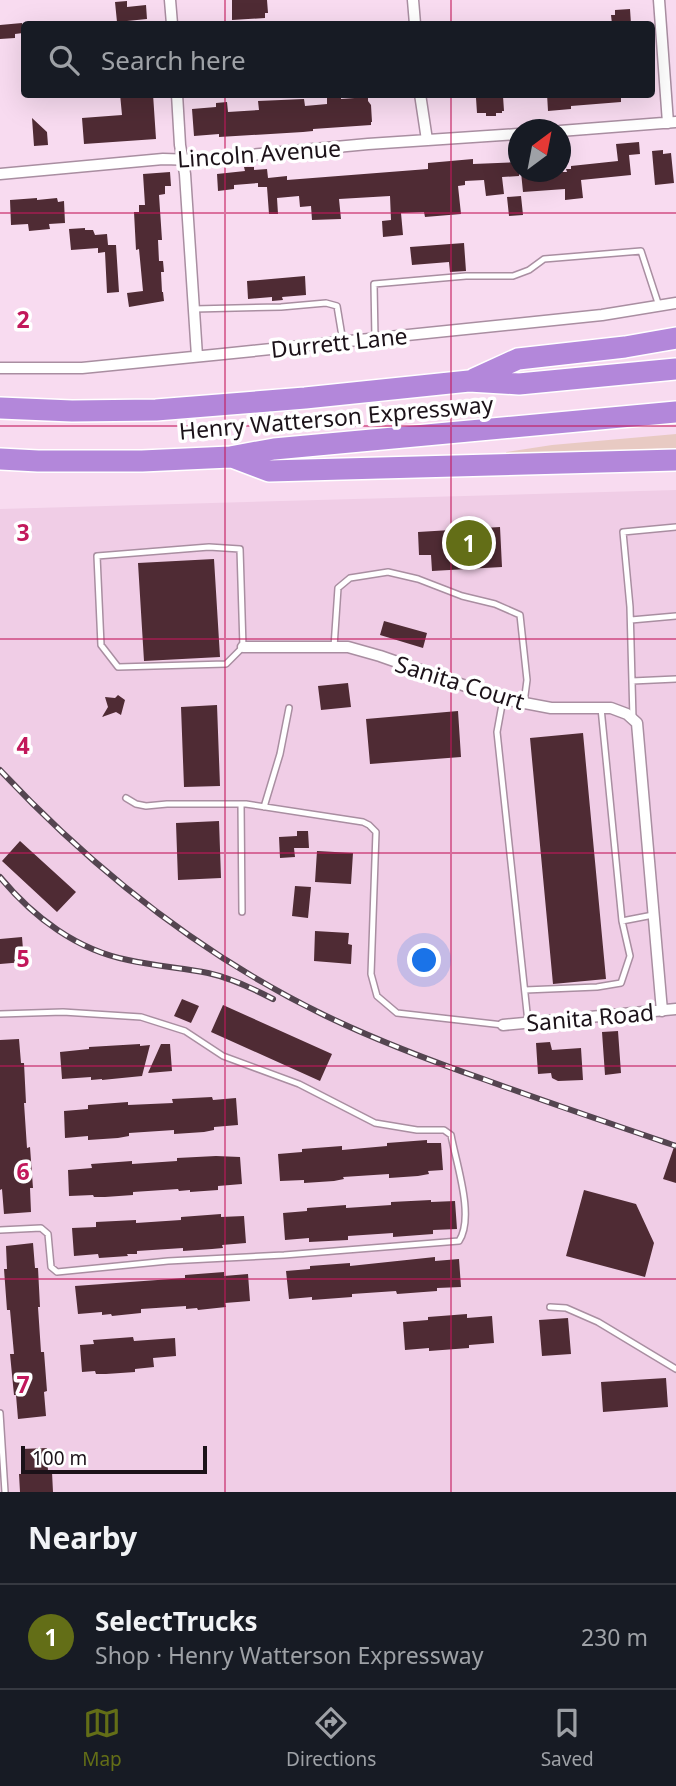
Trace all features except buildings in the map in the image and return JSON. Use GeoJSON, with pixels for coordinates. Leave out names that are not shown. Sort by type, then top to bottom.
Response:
{"type":"FeatureCollection","features":[{"type":"Feature","properties":{"kind":"highway"},"geometry":{"type":"LineString","coordinates":[[469,381],[518,359],[625,347],[676,338]]}},
{"type":"Feature","properties":{"kind":"highway","name":"Henry Watterson Expressway"},"geometry":{"type":"LineString","coordinates":[[0,408],[156,410],[469,381],[519,384],[676,369]]}},
{"type":"Feature","properties":{"kind":"highway","name":"Henry Watterson Expressway"},"geometry":{"type":"LineString","coordinates":[[0,459],[129,461],[230,457],[274,449],[676,412]]}},
{"type":"Feature","properties":{"kind":"highway"},"geometry":{"type":"LineString","coordinates":[[230,457],[269,471],[676,460]]}},
{"type":"Feature","properties":{"kind":"street"},"geometry":{"type":"LineString","coordinates":[[170,0],[172,21]]}},
{"type":"Feature","properties":{"kind":"street"},"geometry":{"type":"LineString","coordinates":[[413,0],[415,21]]}},
{"type":"Feature","properties":{"kind":"street"},"geometry":{"type":"LineString","coordinates":[[571,130],[672,123],[659,0]]}},
{"type":"Feature","properties":{"kind":"street"},"geometry":{"type":"LineString","coordinates":[[177,98],[197,356]]}},
{"type":"Feature","properties":{"kind":"street"},"geometry":{"type":"LineString","coordinates":[[421,98],[427,140]]}},
{"type":"Feature","properties":{"kind":"street","name":"Lincoln Avenue"},"geometry":{"type":"LineString","coordinates":[[0,174],[163,159],[196,160],[508,135]]}},
{"type":"Feature","properties":{"kind":"street","name":"Durrett Lane"},"geometry":{"type":"LineString","coordinates":[[0,368],[82,368],[602,315],[676,303]]}},
{"type":"Feature","properties":{"kind":"street","name":"Sanita Court"},"geometry":{"type":"LineString","coordinates":[[243,647],[348,647],[503,699],[551,708],[611,708],[633,719]]}},
{"type":"Feature","properties":{"kind":"street"},"geometry":{"type":"LineString","coordinates":[[633,719],[637,723],[662,1011]]}},
{"type":"Feature","properties":{"kind":"street","name":"Sanita Road"},"geometry":{"type":"LineString","coordinates":[[503,1025],[676,1009]]}},
{"type":"Feature","properties":{"kind":"lane"},"geometry":{"type":"LineString","coordinates":[[374,338],[374,284],[466,276],[513,276],[529,271],[544,259],[641,251],[659,306]]}},
{"type":"Feature","properties":{"kind":"lane"},"geometry":{"type":"LineString","coordinates":[[194,309],[327,303],[337,306],[343,342]]}},
{"type":"Feature","properties":{"kind":"lane"},"geometry":{"type":"LineString","coordinates":[[633,719],[631,621],[623,532],[676,527]]}},
{"type":"Feature","properties":{"kind":"lane"},"geometry":{"type":"LineString","coordinates":[[209,547],[240,549],[243,647],[226,664],[118,667],[101,645],[97,556],[209,547]]}},
{"type":"Feature","properties":{"kind":"lane"},"geometry":{"type":"LineString","coordinates":[[334,647],[338,588],[350,578],[388,572],[418,579],[520,615],[527,680],[524,703]]}},
{"type":"Feature","properties":{"kind":"lane"},"geometry":{"type":"LineString","coordinates":[[631,621],[676,616]]}},
{"type":"Feature","properties":{"kind":"lane"},"geometry":{"type":"LineString","coordinates":[[632,681],[676,679]]}},
{"type":"Feature","properties":{"kind":"lane"},"geometry":{"type":"LineString","coordinates":[[503,699],[498,732],[528,1023]]}},
{"type":"Feature","properties":{"kind":"lane"},"geometry":{"type":"LineString","coordinates":[[264,807],[280,754],[289,708]]}},
{"type":"Feature","properties":{"kind":"lane"},"geometry":{"type":"LineString","coordinates":[[525,990],[597,988],[621,983],[630,956],[622,921],[601,708]]}},
{"type":"Feature","properties":{"kind":"lane"},"geometry":{"type":"LineString","coordinates":[[126,798],[146,806],[241,804],[363,822],[374,828],[371,974],[375,990],[397,1013],[503,1025]]}},
{"type":"Feature","properties":{"kind":"lane"},"geometry":{"type":"LineString","coordinates":[[241,804],[242,912]]}},
{"type":"Feature","properties":{"kind":"lane"},"geometry":{"type":"LineString","coordinates":[[622,921],[654,914]]}},
{"type":"Feature","properties":{"kind":"lane"},"geometry":{"type":"LineString","coordinates":[[0,1014],[62,1012],[141,1017],[184,1031],[223,1056],[299,1084],[375,1123],[416,1130],[444,1130],[451,1135],[465,1202],[464,1232],[459,1241],[168,1261],[57,1272],[51,1268],[48,1234],[41,1228],[0,1230]]}},
{"type":"Feature","properties":{"kind":"lane"},"geometry":{"type":"LineString","coordinates":[[550,1307],[566,1308],[598,1322],[676,1368]]}},
{"type":"Feature","properties":{"kind":"lane"},"geometry":{"type":"LineString","coordinates":[[0,1413],[5,1492]]}},
{"type":"Feature","properties":{"kind":"shaded area"},"geometry":{"type":"Polygon","coordinates":[[[676,434],[676,448],[507,455],[506,452],[552,445],[676,434]]]}},
{"type":"Feature","properties":{"kind":"shaded area"},"geometry":{"type":"Polygon","coordinates":[[[676,490],[676,1492],[0,1492],[0,509],[676,490]]]}},
{"type":"Feature","properties":{"kind":"railway"},"geometry":{"type":"LineString","coordinates":[[0,770],[73,842],[151,907],[192,937],[279,991],[324,1015],[404,1050],[676,1146]]}},
{"type":"Feature","properties":{"kind":"railway"},"geometry":{"type":"LineString","coordinates":[[0,877],[13,892],[57,930],[91,948],[128,960],[217,975],[273,999]]}},
{"type":"Feature","properties":{"kind":"place","name":"SelectTrucks"},"geometry":{"type":"Point","coordinates":[469,543]}}]}
